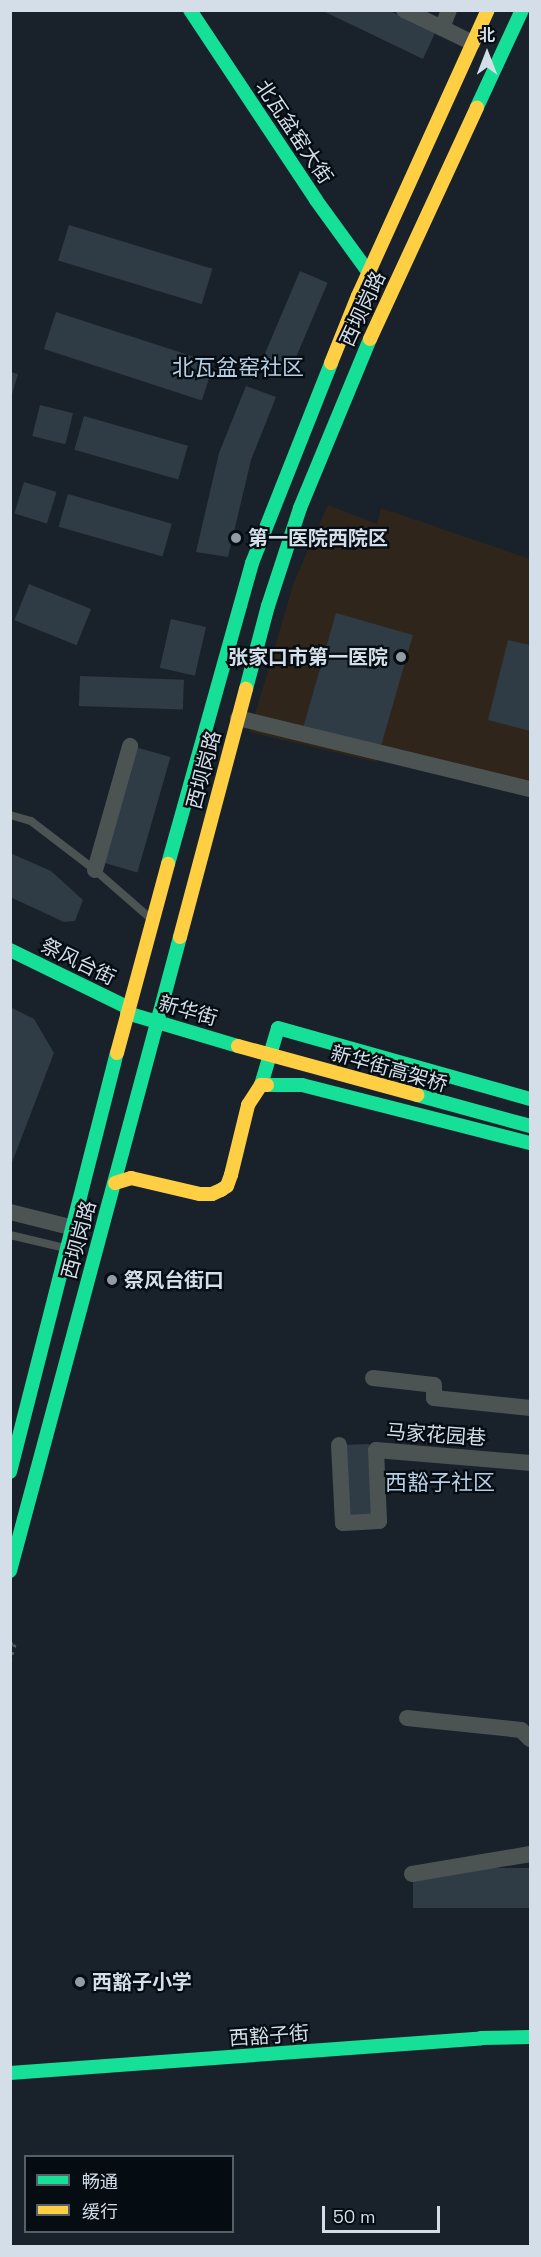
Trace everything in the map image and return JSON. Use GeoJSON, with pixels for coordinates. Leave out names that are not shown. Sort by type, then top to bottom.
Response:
{"type":"FeatureCollection","features":[{"type":"Feature","properties":{"kind":"main road","name":"北瓦盆窑大街"},"geometry":{"type":"LineString","coordinates":[[190,10],[316,200],[369,273]]}},
{"type":"Feature","properties":{"kind":"main road","name":"西坝岗路"},"geometry":{"type":"LineString","coordinates":[[10,1472],[129,1008],[252,563],[369,273],[488,10]]}},
{"type":"Feature","properties":{"kind":"main road","name":"西坝岗路"},"geometry":{"type":"LineString","coordinates":[[10,1571],[268,606],[300,508],[347,390],[522,10]]}},
{"type":"Feature","properties":{"kind":"main road"},"geometry":{"type":"LineString","coordinates":[[369,273],[396,283]]}},
{"type":"Feature","properties":{"kind":"main road","name":"祭风台街"},"geometry":{"type":"LineString","coordinates":[[10,950],[129,1008]]}},
{"type":"Feature","properties":{"kind":"main road","name":"新华街"},"geometry":{"type":"LineString","coordinates":[[129,1008],[240,1041]]}},
{"type":"Feature","properties":{"kind":"main road"},"geometry":{"type":"LineString","coordinates":[[115,1183],[131,1178],[200,1194],[212,1194],[227,1186],[248,1105],[261,1085],[278,1028],[531,1099]]}},
{"type":"Feature","properties":{"kind":"main road","name":"新华街高架桥"},"geometry":{"type":"LineString","coordinates":[[240,1041],[531,1117]]}},
{"type":"Feature","properties":{"kind":"main road","name":"新华街高架桥"},"geometry":{"type":"LineString","coordinates":[[240,1041],[531,1126]]}},
{"type":"Feature","properties":{"kind":"main road"},"geometry":{"type":"LineString","coordinates":[[261,1085],[302,1085],[531,1143]]}},
{"type":"Feature","properties":{"kind":"main road","name":"西豁子街"},"geometry":{"type":"LineString","coordinates":[[10,2073],[273,2055],[481,2037],[531,2037]]}},
{"type":"Feature","properties":{"kind":"street"},"geometry":{"type":"LineString","coordinates":[[404,10],[473,43]]}},
{"type":"Feature","properties":{"kind":"street"},"geometry":{"type":"LineString","coordinates":[[442,28],[449,10]]}},
{"type":"Feature","properties":{"kind":"street"},"geometry":{"type":"LineString","coordinates":[[238,717],[531,789]]}},
{"type":"Feature","properties":{"kind":"street"},"geometry":{"type":"LineString","coordinates":[[95,870],[130,746]]}},
{"type":"Feature","properties":{"kind":"street"},"geometry":{"type":"LineString","coordinates":[[10,1212],[74,1228]]}},
{"type":"Feature","properties":{"kind":"street"},"geometry":{"type":"LineString","coordinates":[[373,1378],[434,1385],[434,1398],[531,1408]]}},
{"type":"Feature","properties":{"kind":"street","name":"马家花园巷"},"geometry":{"type":"LineString","coordinates":[[339,1445],[342,1522],[379,1521],[376,1450],[531,1463]]}},
{"type":"Feature","properties":{"kind":"street"},"geometry":{"type":"LineString","coordinates":[[407,1718],[521,1730],[531,1739]]}},
{"type":"Feature","properties":{"kind":"street"},"geometry":{"type":"LineString","coordinates":[[412,1874],[531,1854]]}},
{"type":"Feature","properties":{"kind":"lane"},"geometry":{"type":"LineString","coordinates":[[10,814],[31,821],[95,870],[153,920]]}},
{"type":"Feature","properties":{"kind":"lane"},"geometry":{"type":"LineString","coordinates":[[10,1235],[69,1249]]}},
{"type":"Feature","properties":{"kind":"path"},"geometry":{"type":"LineString","coordinates":[[10,1661],[13,1644]]}},
{"type":"Feature","properties":{"kind":"shaded area","name":"张家口市第一医院"},"geometry":{"type":"Polygon","coordinates":[[[328,505],[377,524],[381,508],[530,559],[530,788],[381,753],[376,762],[250,732],[294,582],[328,505]]]}},
{"type":"Feature","properties":{"kind":"building"},"geometry":{"type":"Polygon","coordinates":[[[321,10],[388,10],[435,33],[423,59],[321,10]]]}},
{"type":"Feature","properties":{"kind":"building"},"geometry":{"type":"Polygon","coordinates":[[[69,225],[212,269],[202,304],[58,260],[69,225]]]}},
{"type":"Feature","properties":{"kind":"building"},"geometry":{"type":"Polygon","coordinates":[[[300,271],[328,283],[290,372],[262,360],[300,271]]]}},
{"type":"Feature","properties":{"kind":"building"},"geometry":{"type":"Polygon","coordinates":[[[56,312],[214,363],[202,400],[44,349],[56,312]]]}},
{"type":"Feature","properties":{"kind":"building"},"geometry":{"type":"Polygon","coordinates":[[[10,372],[18,374],[11,398],[10,398],[10,372]]]}},
{"type":"Feature","properties":{"kind":"building"},"geometry":{"type":"Polygon","coordinates":[[[246,386],[276,397],[251,460],[228,557],[196,552],[219,453],[246,386]]]}},
{"type":"Feature","properties":{"kind":"building"},"geometry":{"type":"Polygon","coordinates":[[[40,405],[73,413],[65,444],[32,436],[40,405]]]}},
{"type":"Feature","properties":{"kind":"building"},"geometry":{"type":"Polygon","coordinates":[[[84,416],[188,446],[178,479],[74,450],[84,416]]]}},
{"type":"Feature","properties":{"kind":"building"},"geometry":{"type":"Polygon","coordinates":[[[24,482],[57,492],[47,523],[14,514],[24,482]]]}},
{"type":"Feature","properties":{"kind":"building"},"geometry":{"type":"Polygon","coordinates":[[[68,494],[172,524],[162,556],[59,527],[68,494]]]}},
{"type":"Feature","properties":{"kind":"building"},"geometry":{"type":"Polygon","coordinates":[[[29,584],[91,609],[77,645],[14,620],[29,584]]]}},
{"type":"Feature","properties":{"kind":"building"},"geometry":{"type":"Polygon","coordinates":[[[336,613],[413,635],[377,760],[300,738],[336,613]]]}},
{"type":"Feature","properties":{"kind":"building"},"geometry":{"type":"Polygon","coordinates":[[[171,619],[206,627],[195,676],[160,668],[171,619]]]}},
{"type":"Feature","properties":{"kind":"building"},"geometry":{"type":"Polygon","coordinates":[[[508,640],[530,645],[530,731],[488,720],[508,640]]]}},
{"type":"Feature","properties":{"kind":"building"},"geometry":{"type":"Polygon","coordinates":[[[80,676],[184,680],[183,710],[79,706],[80,676]]]}},
{"type":"Feature","properties":{"kind":"building"},"geometry":{"type":"Polygon","coordinates":[[[132,746],[170,757],[137,872],[99,861],[132,746]]]}},
{"type":"Feature","properties":{"kind":"building"},"geometry":{"type":"Polygon","coordinates":[[[10,853],[51,871],[83,900],[75,921],[64,922],[10,897],[10,853]]]}},
{"type":"Feature","properties":{"kind":"building"},"geometry":{"type":"Polygon","coordinates":[[[10,1007],[34,1019],[54,1053],[11,1165],[10,1007]]]}},
{"type":"Feature","properties":{"kind":"building"},"geometry":{"type":"Polygon","coordinates":[[[369,1444],[372,1518],[344,1519],[341,1445],[369,1444]]]}},
{"type":"Feature","properties":{"kind":"building"},"geometry":{"type":"Polygon","coordinates":[[[413,1868],[530,1868],[530,1908],[413,1908],[413,1868]]]}},
{"type":"Feature","properties":{"kind":"traffic: fast"},"geometry":{"type":"LineString","coordinates":[[190,10],[316,200],[369,273]]}},
{"type":"Feature","properties":{"kind":"traffic: fast"},"geometry":{"type":"LineString","coordinates":[[477,107],[522,10]]}},
{"type":"Feature","properties":{"kind":"traffic: fast"},"geometry":{"type":"LineString","coordinates":[[246,689],[268,606],[300,508],[370,339]]}},
{"type":"Feature","properties":{"kind":"traffic: fast"},"geometry":{"type":"LineString","coordinates":[[168,864],[252,563],[331,363]]}},
{"type":"Feature","properties":{"kind":"traffic: fast"},"geometry":{"type":"LineString","coordinates":[[10,1571],[180,937]]}},
{"type":"Feature","properties":{"kind":"traffic: fast"},"geometry":{"type":"LineString","coordinates":[[10,950],[129,1008]]}},
{"type":"Feature","properties":{"kind":"traffic: fast"},"geometry":{"type":"LineString","coordinates":[[127,1013],[238,1046]]}},
{"type":"Feature","properties":{"kind":"traffic: fast"},"geometry":{"type":"LineString","coordinates":[[261,1085],[278,1028],[530,1099]]}},
{"type":"Feature","properties":{"kind":"traffic: fast"},"geometry":{"type":"LineString","coordinates":[[10,1472],[117,1053]]}},
{"type":"Feature","properties":{"kind":"traffic: fast"},"geometry":{"type":"LineString","coordinates":[[267,1085],[302,1085],[530,1143]]}},
{"type":"Feature","properties":{"kind":"traffic: fast"},"geometry":{"type":"LineString","coordinates":[[417,1095],[530,1126]]}},
{"type":"Feature","properties":{"kind":"traffic: fast"},"geometry":{"type":"LineString","coordinates":[[10,2073],[481,2038],[530,2037]]}},
{"type":"Feature","properties":{"kind":"traffic: slow"},"geometry":{"type":"LineString","coordinates":[[331,363],[358,296],[488,10]]}},
{"type":"Feature","properties":{"kind":"traffic: slow"},"geometry":{"type":"LineString","coordinates":[[370,339],[477,107]]}},
{"type":"Feature","properties":{"kind":"traffic: slow"},"geometry":{"type":"LineString","coordinates":[[180,937],[246,689]]}},
{"type":"Feature","properties":{"kind":"traffic: slow"},"geometry":{"type":"LineString","coordinates":[[117,1053],[168,864]]}},
{"type":"Feature","properties":{"kind":"traffic: slow"},"geometry":{"type":"LineString","coordinates":[[238,1046],[417,1095]]}},
{"type":"Feature","properties":{"kind":"traffic: slow"},"geometry":{"type":"LineString","coordinates":[[115,1183],[131,1178],[200,1194],[212,1194],[221,1190],[227,1186],[231,1175],[248,1105],[261,1085],[267,1085]]}},
{"type":"Feature","properties":{"kind":"place","name":"第一医院西院区"},"geometry":{"type":"Point","coordinates":[236,538]}},
{"type":"Feature","properties":{"kind":"place","name":"张家口市第一医院"},"geometry":{"type":"Point","coordinates":[401,657]}},
{"type":"Feature","properties":{"kind":"place","name":"祭风台街口"},"geometry":{"type":"Point","coordinates":[112,1280]}},
{"type":"Feature","properties":{"kind":"place","name":"西豁子小学"},"geometry":{"type":"Point","coordinates":[80,1982]}},
{"type":"Feature","properties":{"kind":"district","name":"北瓦盆窑社区"},"geometry":{"type":"Point","coordinates":[238,368]}},
{"type":"Feature","properties":{"kind":"district","name":"西豁子社区"},"geometry":{"type":"Point","coordinates":[440,1483]}}]}
